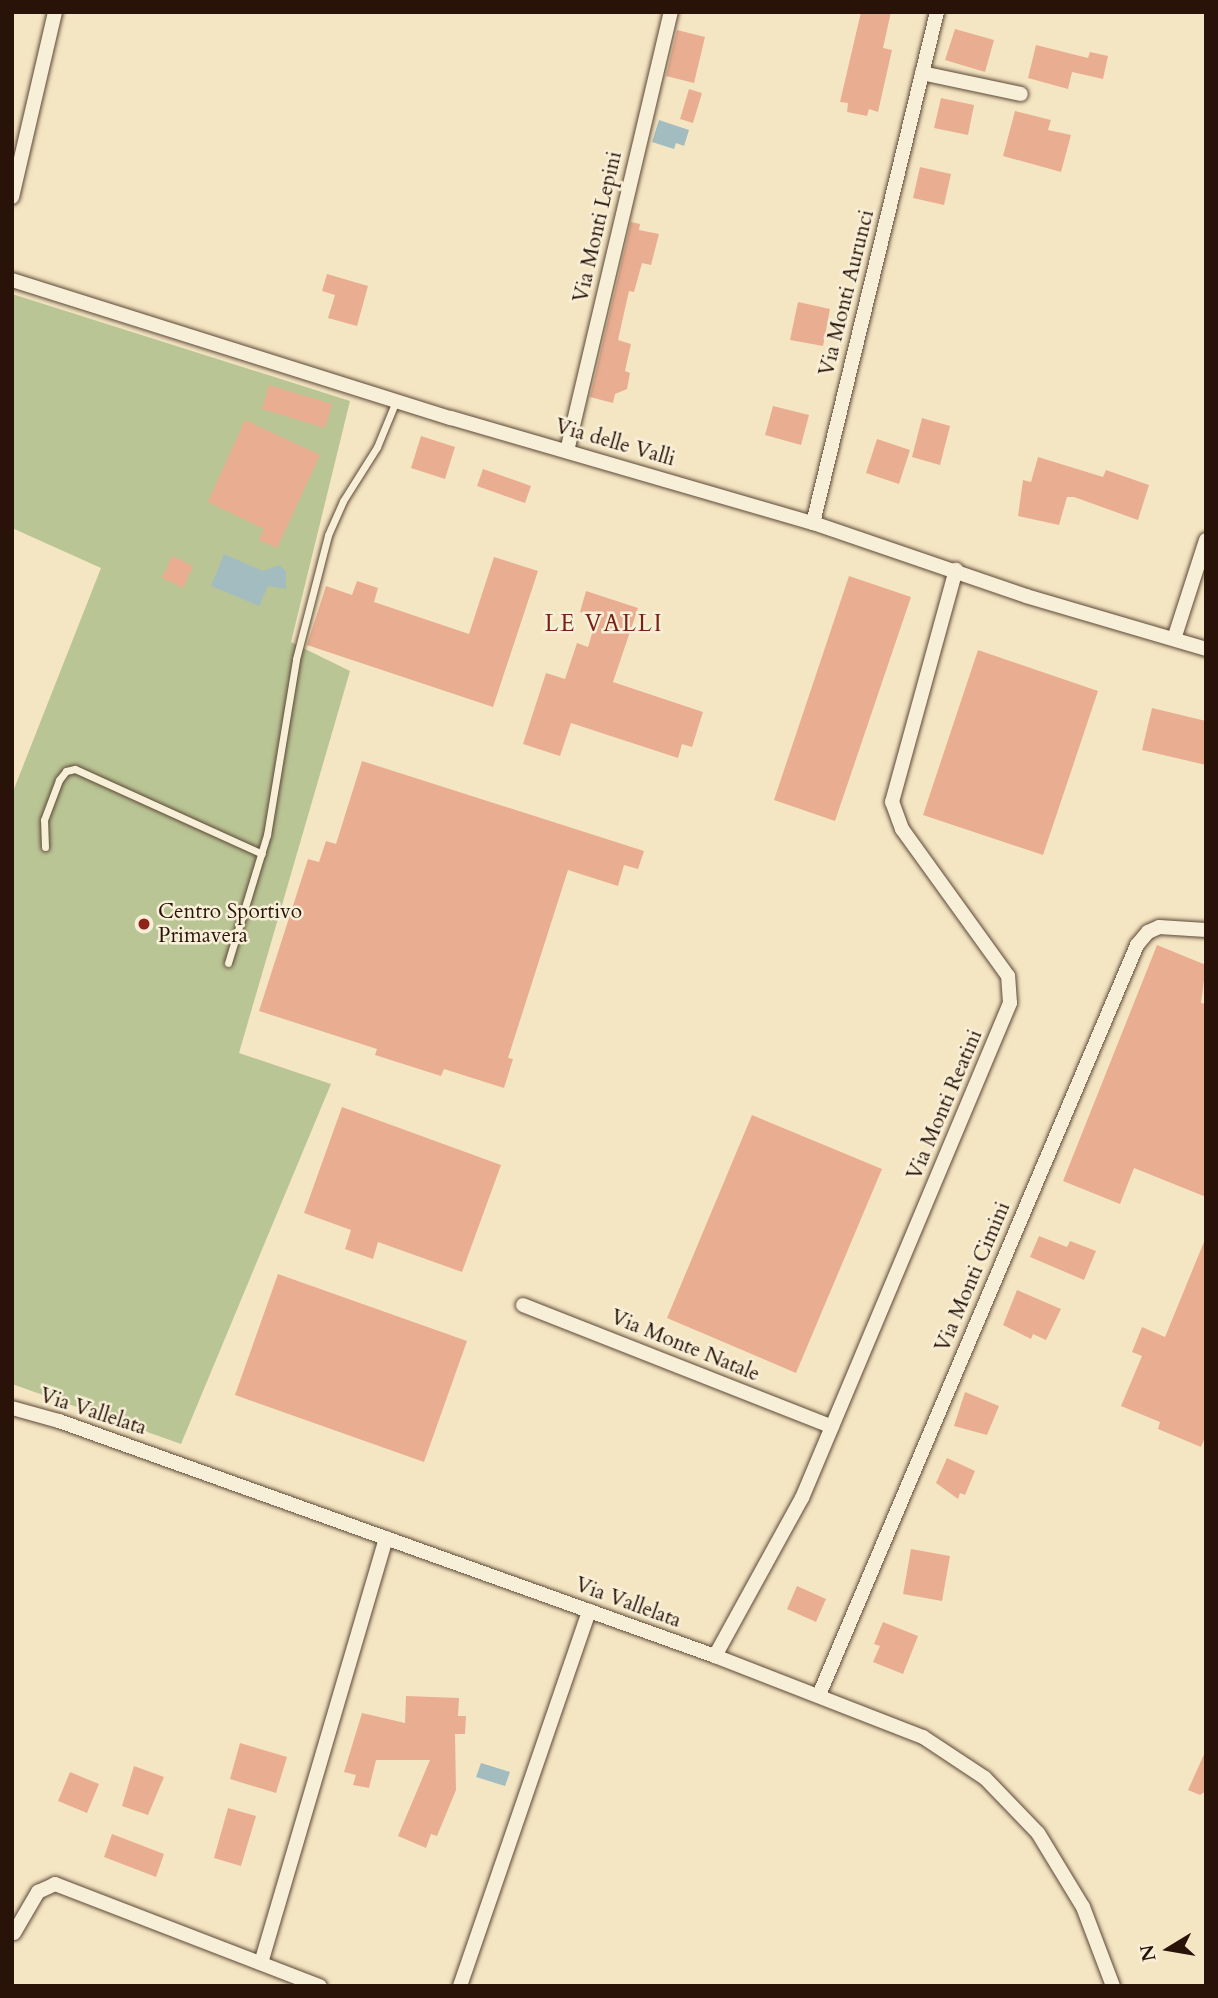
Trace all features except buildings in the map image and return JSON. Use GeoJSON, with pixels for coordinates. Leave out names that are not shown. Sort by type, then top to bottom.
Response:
{"type":"FeatureCollection","features":[{"type":"Feature","properties":{"kind":"street"},"geometry":{"type":"LineString","coordinates":[[12,197],[55,12]]}},
{"type":"Feature","properties":{"kind":"street","name":"Via Monti Lepini"},"geometry":{"type":"LineString","coordinates":[[567,451],[671,12]]}},
{"type":"Feature","properties":{"kind":"street","name":"Via Monti Aurunci"},"geometry":{"type":"LineString","coordinates":[[813,523],[937,12]]}},
{"type":"Feature","properties":{"kind":"street"},"geometry":{"type":"LineString","coordinates":[[922,73],[1021,94]]}},
{"type":"Feature","properties":{"kind":"street","name":"Via delle Valli"},"geometry":{"type":"LineString","coordinates":[[12,280],[396,401],[813,523],[1026,596],[1206,649]]}},
{"type":"Feature","properties":{"kind":"street"},"geometry":{"type":"LineString","coordinates":[[1174,639],[1206,540]]}},
{"type":"Feature","properties":{"kind":"street","name":"Via Monti Reatini"},"geometry":{"type":"LineString","coordinates":[[715,1656],[789,1523],[832,1427],[1011,996],[1008,976],[902,830],[892,802],[956,570]]}},
{"type":"Feature","properties":{"kind":"street","name":"Via Monti Cimini"},"geometry":{"type":"LineString","coordinates":[[819,1695],[1137,945],[1148,932],[1159,927],[1206,930]]}},
{"type":"Feature","properties":{"kind":"street","name":"Via Monte Natale"},"geometry":{"type":"LineString","coordinates":[[523,1305],[832,1427]]}},
{"type":"Feature","properties":{"kind":"street","name":"Via Vallelata"},"geometry":{"type":"LineString","coordinates":[[12,1408],[715,1656],[923,1737],[962,1761],[1007,1798],[1038,1833],[1075,1892],[1113,1986]]}},
{"type":"Feature","properties":{"kind":"street"},"geometry":{"type":"LineString","coordinates":[[261,1964],[386,1538]]}},
{"type":"Feature","properties":{"kind":"street"},"geometry":{"type":"LineString","coordinates":[[460,1986],[589,1611]]}},
{"type":"Feature","properties":{"kind":"street"},"geometry":{"type":"LineString","coordinates":[[14,1933],[38,1892],[55,1884],[320,1986]]}},
{"type":"Feature","properties":{"kind":"lane"},"geometry":{"type":"LineString","coordinates":[[228,963],[262,854],[296,659],[328,535],[342,501],[371,458],[396,401]]}},
{"type":"Feature","properties":{"kind":"lane"},"geometry":{"type":"LineString","coordinates":[[45,847],[44,820],[58,780],[66,771],[75,769],[262,854]]}},
{"type":"Feature","properties":{"kind":"green space","name":"Centro Sportivo Primavera"},"geometry":{"type":"Polygon","coordinates":[[[12,294],[350,401],[291,642],[350,671],[239,1053],[331,1084],[181,1444],[12,1384],[12,794],[101,568],[12,528],[12,294]]]}},
{"type":"Feature","properties":{"kind":"water"},"geometry":{"type":"Polygon","coordinates":[[[659,120],[689,130],[684,146],[676,143],[674,149],[652,142],[659,120]]]}},
{"type":"Feature","properties":{"kind":"water"},"geometry":{"type":"Polygon","coordinates":[[[224,554],[263,571],[279,565],[286,571],[286,589],[268,586],[259,606],[211,586],[224,554]]]}},
{"type":"Feature","properties":{"kind":"water"},"geometry":{"type":"Polygon","coordinates":[[[481,1763],[510,1772],[505,1786],[476,1777],[481,1763]]]}},
{"type":"Feature","properties":{"kind":"place","name":"Centro Sportivo Primavera"},"geometry":{"type":"Point","coordinates":[144,924]}},
{"type":"Feature","properties":{"kind":"district","name":"LE VALLI"},"geometry":{"type":"Point","coordinates":[604,624]}}]}
